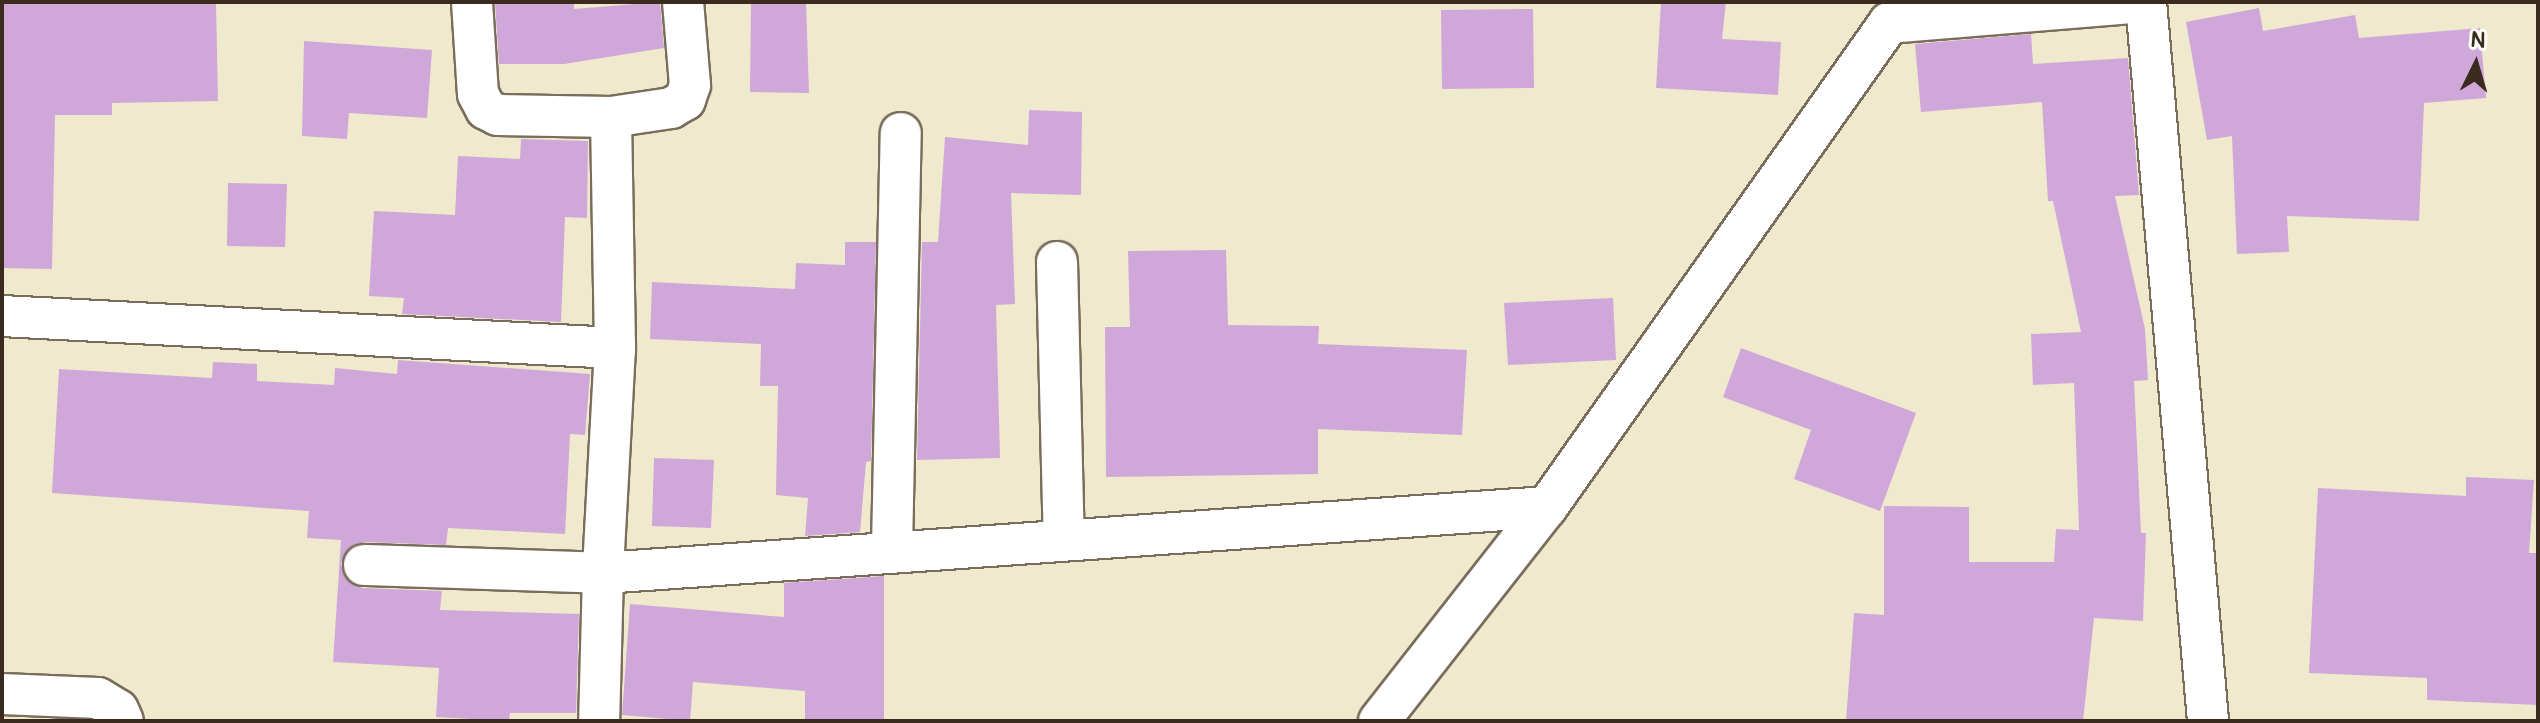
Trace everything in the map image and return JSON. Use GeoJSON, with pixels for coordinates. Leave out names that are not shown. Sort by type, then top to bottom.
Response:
{"type":"FeatureCollection","features":[{"type":"Feature","properties":{"kind":"street"},"geometry":{"type":"LineString","coordinates":[[472,2],[478,94],[486,109],[498,115],[611,117],[671,108],[685,100],[690,85],[683,2]]}},
{"type":"Feature","properties":{"kind":"street"},"geometry":{"type":"LineString","coordinates":[[1379,721],[1547,507],[1883,7],[2144,2],[2208,721]]}},
{"type":"Feature","properties":{"kind":"street"},"geometry":{"type":"LineString","coordinates":[[599,721],[615,348],[611,117]]}},
{"type":"Feature","properties":{"kind":"street"},"geometry":{"type":"LineString","coordinates":[[892,549],[901,133]]}},
{"type":"Feature","properties":{"kind":"street"},"geometry":{"type":"LineString","coordinates":[[1057,262],[1064,540]]}},
{"type":"Feature","properties":{"kind":"street"},"geometry":{"type":"LineString","coordinates":[[2,316],[615,348]]}},
{"type":"Feature","properties":{"kind":"street"},"geometry":{"type":"LineString","coordinates":[[364,565],[603,573],[892,549],[1547,507]]}},
{"type":"Feature","properties":{"kind":"street"},"geometry":{"type":"LineString","coordinates":[[2,694],[98,698],[118,710],[123,721]]}},
{"type":"Feature","properties":{"kind":"building"},"geometry":{"type":"Polygon","coordinates":[[[2,2],[216,2],[218,101],[112,103],[112,115],[55,115],[52,269],[2,268],[2,2]]]}},
{"type":"Feature","properties":{"kind":"building"},"geometry":{"type":"Polygon","coordinates":[[[495,2],[574,2],[574,9],[660,2],[664,48],[564,64],[499,64],[495,2]]]}},
{"type":"Feature","properties":{"kind":"building"},"geometry":{"type":"Polygon","coordinates":[[[751,2],[806,2],[809,93],[750,92],[751,2]]]}},
{"type":"Feature","properties":{"kind":"building"},"geometry":{"type":"Polygon","coordinates":[[[1661,2],[1726,2],[1722,39],[1781,42],[1778,95],[1656,88],[1661,2]]]}},
{"type":"Feature","properties":{"kind":"building"},"geometry":{"type":"Polygon","coordinates":[[[2259,8],[2263,31],[2355,15],[2359,38],[2480,28],[2486,98],[2424,103],[2419,221],[2287,216],[2289,252],[2237,254],[2232,136],[2207,140],[2186,22],[2259,8]]]}},
{"type":"Feature","properties":{"kind":"building"},"geometry":{"type":"Polygon","coordinates":[[[1533,9],[1534,88],[1442,89],[1441,10],[1533,9]]]}},
{"type":"Feature","properties":{"kind":"building"},"geometry":{"type":"Polygon","coordinates":[[[2031,34],[2033,64],[2128,58],[2139,195],[2115,196],[2145,329],[2148,380],[2134,381],[2141,533],[2146,533],[2143,621],[2094,618],[2083,721],[1846,721],[1854,613],[1884,615],[1884,506],[1969,507],[1969,562],[2054,562],[2056,529],[2079,530],[2074,383],[2033,385],[2031,334],[2081,332],[2053,201],[2048,201],[2042,102],[1921,112],[1915,44],[2031,34]]]}},
{"type":"Feature","properties":{"kind":"building"},"geometry":{"type":"Polygon","coordinates":[[[304,41],[432,50],[427,118],[349,113],[347,139],[302,136],[304,41]]]}},
{"type":"Feature","properties":{"kind":"building"},"geometry":{"type":"Polygon","coordinates":[[[1029,110],[1082,112],[1081,195],[1011,193],[1015,304],[996,305],[1000,458],[917,460],[922,242],[938,242],[945,137],[1028,145],[1029,110]]]}},
{"type":"Feature","properties":{"kind":"building"},"geometry":{"type":"Polygon","coordinates":[[[521,139],[588,141],[587,218],[565,217],[561,322],[402,314],[404,298],[369,296],[374,211],[455,215],[458,156],[520,159],[521,139]]]}},
{"type":"Feature","properties":{"kind":"building"},"geometry":{"type":"Polygon","coordinates":[[[228,183],[287,184],[285,247],[227,246],[228,183]]]}},
{"type":"Feature","properties":{"kind":"building"},"geometry":{"type":"Polygon","coordinates":[[[845,242],[876,242],[871,461],[866,462],[860,532],[805,536],[808,498],[776,495],[778,386],[760,386],[761,344],[650,339],[652,282],[795,289],[796,263],[845,265],[845,242]]]}},
{"type":"Feature","properties":{"kind":"building"},"geometry":{"type":"Polygon","coordinates":[[[1226,250],[1228,325],[1319,326],[1318,344],[1467,350],[1462,435],[1318,429],[1318,474],[1106,477],[1105,327],[1130,327],[1128,251],[1226,250]]]}},
{"type":"Feature","properties":{"kind":"building"},"geometry":{"type":"Polygon","coordinates":[[[1613,298],[1616,360],[1508,365],[1504,303],[1613,298]]]}},
{"type":"Feature","properties":{"kind":"building"},"geometry":{"type":"Polygon","coordinates":[[[1741,348],[1916,413],[1880,511],[1794,479],[1811,430],[1723,397],[1741,348]]]}},
{"type":"Feature","properties":{"kind":"building"},"geometry":{"type":"Polygon","coordinates":[[[398,360],[590,374],[585,435],[570,434],[565,534],[448,528],[446,545],[364,542],[353,545],[341,563],[344,576],[362,588],[442,591],[440,610],[579,614],[576,713],[510,713],[509,721],[436,717],[439,668],[333,662],[341,540],[307,538],[309,511],[52,493],[59,369],[212,378],[213,362],[257,364],[257,381],[334,385],[335,368],[397,374],[398,360]]]}},
{"type":"Feature","properties":{"kind":"building"},"geometry":{"type":"Polygon","coordinates":[[[654,458],[714,460],[711,528],[652,526],[654,458]]]}},
{"type":"Feature","properties":{"kind":"building"},"geometry":{"type":"Polygon","coordinates":[[[2466,477],[2534,480],[2529,553],[2538,553],[2538,705],[2427,700],[2427,678],[2309,673],[2318,488],[2466,496],[2466,477]]]}},
{"type":"Feature","properties":{"kind":"building"},"geometry":{"type":"Polygon","coordinates":[[[884,576],[884,721],[805,721],[805,691],[693,682],[690,721],[622,715],[630,604],[784,617],[784,583],[884,576]]]}}]}
